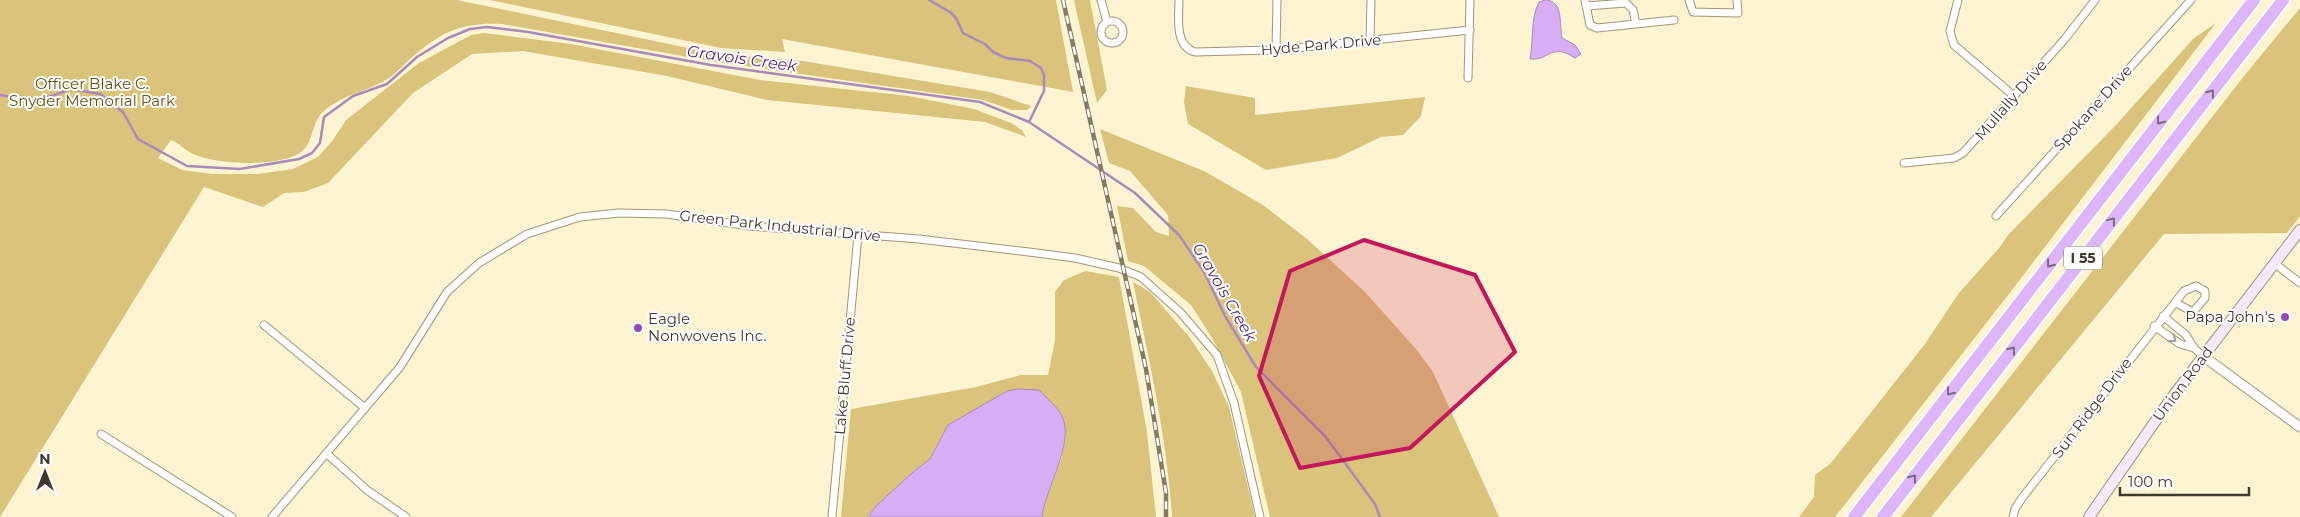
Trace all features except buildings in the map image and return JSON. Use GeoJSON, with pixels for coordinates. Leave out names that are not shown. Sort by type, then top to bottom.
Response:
{"type":"FeatureCollection","features":[{"type":"Feature","properties":{"kind":"highway","name":"I 55"},"geometry":{"type":"LineString","coordinates":[[1854,517],[2254,0]]}},
{"type":"Feature","properties":{"kind":"highway","name":"I 55"},"geometry":{"type":"LineString","coordinates":[[1883,517],[2284,0]]}},
{"type":"Feature","properties":{"kind":"main road","name":"Union Road"},"geometry":{"type":"LineString","coordinates":[[2089,517],[2151,426],[2300,230]]}},
{"type":"Feature","properties":{"kind":"street"},"geometry":{"type":"LineString","coordinates":[[1101,0],[1107,22]]}},
{"type":"Feature","properties":{"kind":"street","name":"Hyde Park Drive"},"geometry":{"type":"LineString","coordinates":[[1179,0],[1179,37],[1191,51],[1195,52],[1276,50],[1470,30]]}},
{"type":"Feature","properties":{"kind":"street"},"geometry":{"type":"LineString","coordinates":[[1276,50],[1278,0]]}},
{"type":"Feature","properties":{"kind":"street"},"geometry":{"type":"LineString","coordinates":[[1370,40],[1371,0]]}},
{"type":"Feature","properties":{"kind":"street"},"geometry":{"type":"LineString","coordinates":[[1468,78],[1470,0]]}},
{"type":"Feature","properties":{"kind":"street"},"geometry":{"type":"LineString","coordinates":[[1689,0],[1693,12],[1738,13],[1737,0]]}},
{"type":"Feature","properties":{"kind":"street"},"geometry":{"type":"LineString","coordinates":[[1958,0],[1950,31],[1954,45],[2014,96]]}},
{"type":"Feature","properties":{"kind":"street","name":"Mullally Drive"},"geometry":{"type":"LineString","coordinates":[[1904,163],[1954,158],[1963,153],[2095,0]]}},
{"type":"Feature","properties":{"kind":"street","name":"Spokane Drive"},"geometry":{"type":"LineString","coordinates":[[1996,216],[2191,0]]}},
{"type":"Feature","properties":{"kind":"street"},"geometry":{"type":"LineString","coordinates":[[1636,24],[1633,10],[1626,2],[1585,3],[1590,25],[1596,28],[1636,24],[1674,20]]}},
{"type":"Feature","properties":{"kind":"street","name":"Green Park Industrial Drive"},"geometry":{"type":"LineString","coordinates":[[272,517],[400,367],[447,292],[479,263],[527,234],[580,217],[619,213],[651,213],[750,226],[858,236],[920,239],[1075,258],[1119,268],[1141,278],[1181,313],[1217,355],[1234,403],[1260,517]]}},
{"type":"Feature","properties":{"kind":"street","name":"Lake Bluff Drive"},"geometry":{"type":"LineString","coordinates":[[832,517],[858,236]]}},
{"type":"Feature","properties":{"kind":"street"},"geometry":{"type":"LineString","coordinates":[[2274,263],[2300,283]]}},
{"type":"Feature","properties":{"kind":"street","name":"Sun Ridge Drive"},"geometry":{"type":"LineString","coordinates":[[2013,517],[2015,509],[2022,498],[2154,326],[2176,303]]}},
{"type":"Feature","properties":{"kind":"street"},"geometry":{"type":"LineString","coordinates":[[2163,316],[2186,335],[2194,348],[2203,356],[2300,427]]}},
{"type":"Feature","properties":{"kind":"street"},"geometry":{"type":"LineString","coordinates":[[264,325],[365,408]]}},
{"type":"Feature","properties":{"kind":"street"},"geometry":{"type":"LineString","coordinates":[[2154,326],[2180,344],[2194,348]]}},
{"type":"Feature","properties":{"kind":"street"},"geometry":{"type":"LineString","coordinates":[[101,434],[232,517]]}},
{"type":"Feature","properties":{"kind":"street"},"geometry":{"type":"LineString","coordinates":[[326,453],[367,490],[406,517]]}},
{"type":"Feature","properties":{"kind":"highlighted area"},"geometry":{"type":"Polygon","coordinates":[[[1364,240],[1475,275],[1515,352],[1410,448],[1300,468],[1259,376],[1290,271],[1364,240]]]}},
{"type":"Feature","properties":{"kind":"green space","name":"Officer Blake C. Snyder Memorial Park"},"geometry":{"type":"Polygon","coordinates":[[[0,0],[457,0],[717,54],[803,61],[990,92],[1031,106],[1027,110],[1012,110],[983,100],[716,62],[502,24],[488,24],[463,27],[442,36],[421,50],[388,79],[331,105],[316,121],[305,149],[290,158],[278,161],[247,163],[216,160],[193,154],[171,140],[158,158],[182,170],[212,174],[258,174],[293,169],[318,157],[333,140],[346,120],[419,63],[471,35],[484,33],[571,44],[760,80],[909,96],[974,109],[1011,123],[1022,130],[1026,137],[985,122],[767,100],[667,76],[523,51],[472,54],[413,93],[328,183],[304,192],[284,193],[263,207],[204,187],[0,517],[0,0]]]}},
{"type":"Feature","properties":{"kind":"green space"},"geometry":{"type":"Polygon","coordinates":[[[490,0],[1056,0],[1073,92],[782,39],[785,52],[721,48],[490,0]]]}},
{"type":"Feature","properties":{"kind":"green space"},"geometry":{"type":"Polygon","coordinates":[[[1074,0],[1090,0],[1107,90],[1097,103],[1074,0]]]}},
{"type":"Feature","properties":{"kind":"green space"},"geometry":{"type":"Polygon","coordinates":[[[2300,8],[2300,216],[2287,233],[2164,234],[1931,517],[1901,517],[2244,76],[2300,8]]]}},
{"type":"Feature","properties":{"kind":"green space"},"geometry":{"type":"Polygon","coordinates":[[[2216,23],[2012,290],[1835,517],[1799,517],[1814,497],[1815,475],[1831,463],[1925,344],[1959,293],[2000,247],[2008,235],[2116,125],[2193,39],[2216,23]]]}},
{"type":"Feature","properties":{"kind":"green space"},"geometry":{"type":"Polygon","coordinates":[[[1186,86],[1255,98],[1255,115],[1425,97],[1421,116],[1403,135],[1381,137],[1337,158],[1266,170],[1188,124],[1184,102],[1186,86]]]}},
{"type":"Feature","properties":{"kind":"green space"},"geometry":{"type":"Polygon","coordinates":[[[1100,129],[1204,171],[1263,205],[1307,239],[1365,292],[1416,349],[1433,372],[1499,517],[1270,517],[1241,392],[1212,338],[1191,305],[1144,266],[1128,261],[1117,206],[1133,208],[1156,232],[1169,236],[1168,215],[1130,171],[1109,163],[1100,129]]]}},
{"type":"Feature","properties":{"kind":"green space"},"geometry":{"type":"Polygon","coordinates":[[[1085,271],[1119,277],[1147,432],[1156,517],[1042,517],[1044,504],[1062,457],[1062,417],[1039,390],[991,401],[948,425],[930,459],[875,507],[868,517],[841,517],[851,409],[976,387],[1021,375],[1048,375],[1055,340],[1055,292],[1064,280],[1085,271]]]}},
{"type":"Feature","properties":{"kind":"green space"},"geometry":{"type":"Polygon","coordinates":[[[1133,282],[1150,292],[1190,338],[1212,371],[1229,407],[1255,517],[1172,517],[1162,428],[1133,282]]]}},
{"type":"Feature","properties":{"kind":"shaded area"},"geometry":{"type":"Polygon","coordinates":[[[1551,1],[1558,9],[1562,38],[1575,45],[1581,54],[1575,58],[1561,52],[1555,52],[1536,59],[1530,59],[1534,16],[1539,2],[1551,1]]]}},
{"type":"Feature","properties":{"kind":"shaded area"},"geometry":{"type":"Polygon","coordinates":[[[1018,389],[1039,390],[1060,413],[1065,427],[1062,452],[1042,517],[868,517],[875,507],[930,459],[948,425],[1007,391],[1018,389]]]}},
{"type":"Feature","properties":{"kind":"waterway"},"geometry":{"type":"LineString","coordinates":[[929,0],[950,12],[956,18],[963,33],[985,44],[993,52],[1006,58],[1030,61],[1041,68],[1044,75],[1044,91],[1029,122]]}},
{"type":"Feature","properties":{"kind":"waterway","name":"Gravois Creek"},"geometry":{"type":"LineString","coordinates":[[0,95],[37,101],[71,89],[100,94],[123,112],[138,139],[187,166],[240,169],[299,159],[312,153],[320,143],[324,117],[353,96],[387,84],[417,57],[448,38],[470,29],[487,27],[528,32],[711,65],[980,102],[1029,122],[1135,193],[1179,235],[1204,272],[1225,316],[1256,367],[1325,436],[1375,504],[1380,517]]}},
{"type":"Feature","properties":{"kind":"railway"},"geometry":{"type":"LineString","coordinates":[[1063,0],[1146,369],[1166,493],[1166,517]]}},
{"type":"Feature","properties":{"kind":"place","name":"Papa John's"},"geometry":{"type":"Point","coordinates":[2285,317]}},
{"type":"Feature","properties":{"kind":"place","name":"Eagle Nonwovens Inc."},"geometry":{"type":"Point","coordinates":[638,328]}}]}
